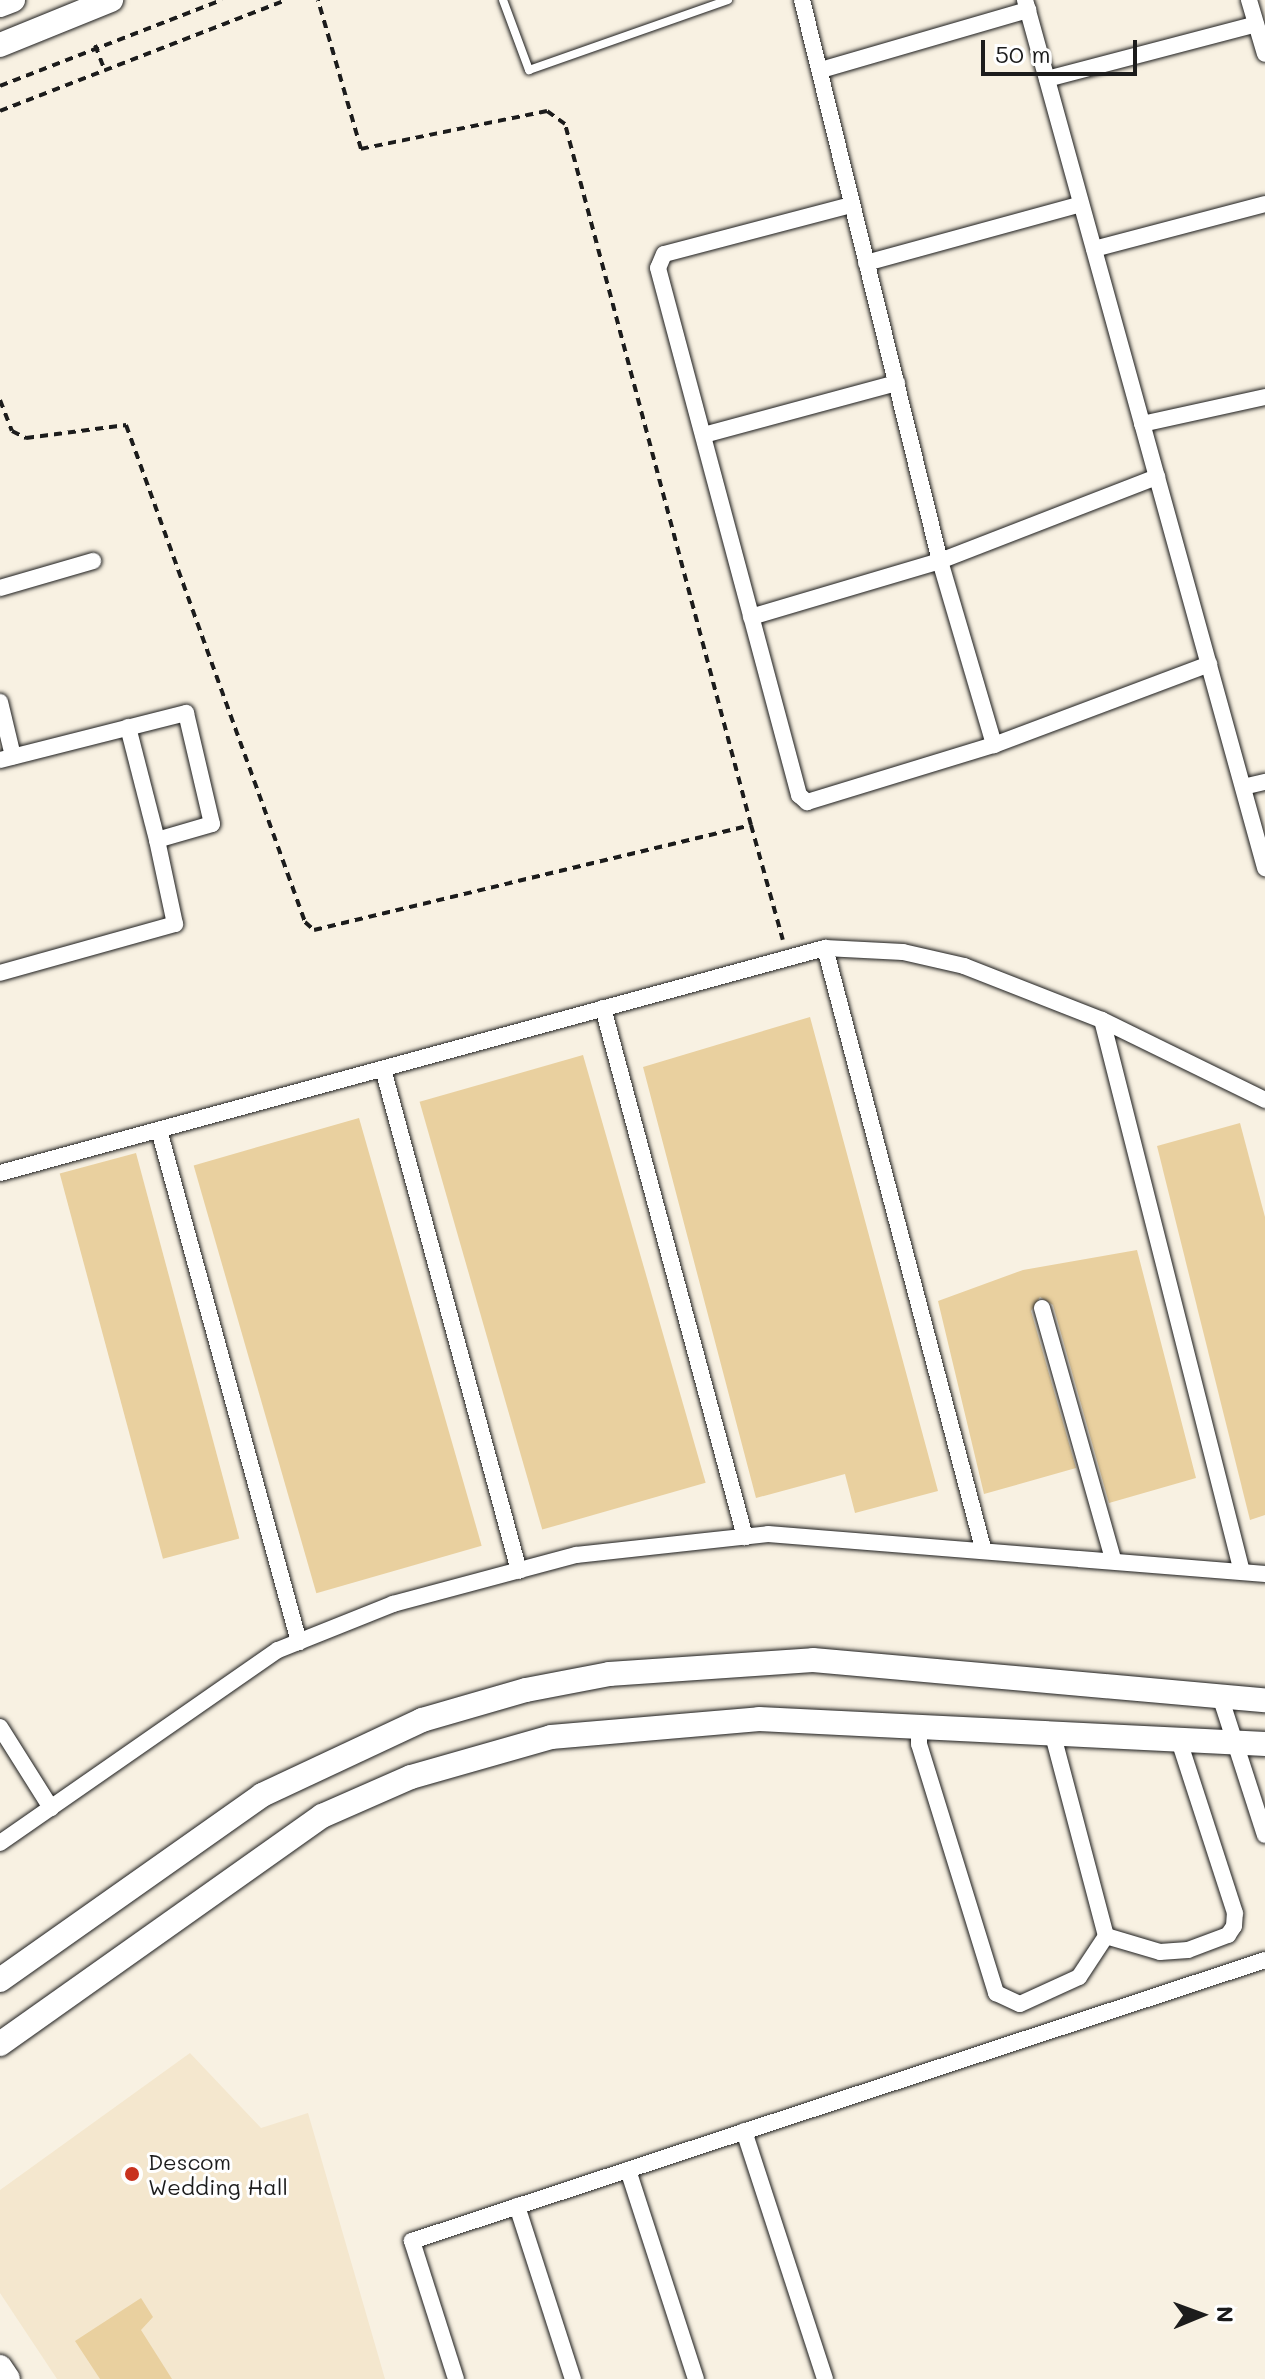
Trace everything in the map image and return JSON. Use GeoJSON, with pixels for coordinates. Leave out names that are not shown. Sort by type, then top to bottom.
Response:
{"type":"FeatureCollection","features":[{"type":"Feature","properties":{"kind":"street"},"geometry":{"type":"LineString","coordinates":[[0,5],[13,0]]}},
{"type":"Feature","properties":{"kind":"street"},"geometry":{"type":"LineString","coordinates":[[0,45],[111,0]]}},
{"type":"Feature","properties":{"kind":"street"},"geometry":{"type":"LineString","coordinates":[[802,0],[940,561],[994,745]]}},
{"type":"Feature","properties":{"kind":"street"},"geometry":{"type":"LineString","coordinates":[[1249,0],[1265,54]]}},
{"type":"Feature","properties":{"kind":"street"},"geometry":{"type":"LineString","coordinates":[[821,70],[1026,5],[1265,868]]}},
{"type":"Feature","properties":{"kind":"street"},"geometry":{"type":"LineString","coordinates":[[1047,79],[1256,24]]}},
{"type":"Feature","properties":{"kind":"street"},"geometry":{"type":"LineString","coordinates":[[866,263],[1081,204]]}},
{"type":"Feature","properties":{"kind":"street"},"geometry":{"type":"LineString","coordinates":[[1094,249],[1265,204]]}},
{"type":"Feature","properties":{"kind":"street"},"geometry":{"type":"LineString","coordinates":[[851,205],[664,254],[658,268],[799,795],[807,802],[994,745],[1209,664]]}},
{"type":"Feature","properties":{"kind":"street"},"geometry":{"type":"LineString","coordinates":[[704,435],[897,383]]}},
{"type":"Feature","properties":{"kind":"street"},"geometry":{"type":"LineString","coordinates":[[1142,424],[1265,397]]}},
{"type":"Feature","properties":{"kind":"street"},"geometry":{"type":"LineString","coordinates":[[751,617],[940,561],[1157,477]]}},
{"type":"Feature","properties":{"kind":"street"},"geometry":{"type":"LineString","coordinates":[[0,588],[93,561]]}},
{"type":"Feature","properties":{"kind":"street"},"geometry":{"type":"LineString","coordinates":[[0,702],[7,758],[186,713],[212,824],[157,840]]}},
{"type":"Feature","properties":{"kind":"street"},"geometry":{"type":"LineString","coordinates":[[1,969],[175,924],[128,727]]}},
{"type":"Feature","properties":{"kind":"street"},"geometry":{"type":"LineString","coordinates":[[1243,787],[1265,782]]}},
{"type":"Feature","properties":{"kind":"street"},"geometry":{"type":"LineString","coordinates":[[825,948],[983,1548]]}},
{"type":"Feature","properties":{"kind":"street"},"geometry":{"type":"LineString","coordinates":[[0,1173],[603,1008],[787,954],[825,948],[903,952],[964,966],[1102,1020],[1265,1100]]}},
{"type":"Feature","properties":{"kind":"street"},"geometry":{"type":"LineString","coordinates":[[603,1008],[745,1537]]}},
{"type":"Feature","properties":{"kind":"street"},"geometry":{"type":"LineString","coordinates":[[1102,1020],[1242,1572]]}},
{"type":"Feature","properties":{"kind":"street"},"geometry":{"type":"LineString","coordinates":[[383,1069],[519,1571]]}},
{"type":"Feature","properties":{"kind":"street"},"geometry":{"type":"LineString","coordinates":[[159,1130],[299,1642]]}},
{"type":"Feature","properties":{"kind":"street"},"geometry":{"type":"LineString","coordinates":[[1042,1308],[1113,1559]]}},
{"type":"Feature","properties":{"kind":"street"},"geometry":{"type":"LineString","coordinates":[[0,1843],[278,1650],[393,1604],[576,1555],[745,1537],[983,1548],[1265,1574]]}},
{"type":"Feature","properties":{"kind":"street"},"geometry":{"type":"LineString","coordinates":[[0,1980],[262,1795],[422,1720],[526,1690],[609,1674],[813,1660],[1265,1700]]}},
{"type":"Feature","properties":{"kind":"street"},"geometry":{"type":"LineString","coordinates":[[1220,1696],[1265,1835]]}},
{"type":"Feature","properties":{"kind":"street"},"geometry":{"type":"LineString","coordinates":[[0,2044],[322,1816],[411,1777],[551,1737],[759,1719],[1265,1744]]}},
{"type":"Feature","properties":{"kind":"street"},"geometry":{"type":"LineString","coordinates":[[919,1726],[919,1744],[996,1993],[1020,2004],[1079,1977],[1106,1936],[1052,1732]]}},
{"type":"Feature","properties":{"kind":"street"},"geometry":{"type":"LineString","coordinates":[[0,1727],[51,1808]]}},
{"type":"Feature","properties":{"kind":"street"},"geometry":{"type":"LineString","coordinates":[[1106,1936],[1160,1952],[1188,1950],[1228,1935],[1234,1926],[1235,1913],[1178,1738]]}},
{"type":"Feature","properties":{"kind":"street"},"geometry":{"type":"LineString","coordinates":[[456,2379],[412,2241],[1265,1960]]}},
{"type":"Feature","properties":{"kind":"street"},"geometry":{"type":"LineString","coordinates":[[744,2131],[825,2379]]}},
{"type":"Feature","properties":{"kind":"street"},"geometry":{"type":"LineString","coordinates":[[628,2170],[696,2379]]}},
{"type":"Feature","properties":{"kind":"street"},"geometry":{"type":"LineString","coordinates":[[517,2206],[573,2379]]}},
{"type":"Feature","properties":{"kind":"street"},"geometry":{"type":"LineString","coordinates":[[0,2367],[8,2379]]}},
{"type":"Feature","properties":{"kind":"lane"},"geometry":{"type":"LineString","coordinates":[[503,0],[529,70],[728,0]]}},
{"type":"Feature","properties":{"kind":"path"},"geometry":{"type":"LineString","coordinates":[[0,86],[95,45],[222,0]]}},
{"type":"Feature","properties":{"kind":"path"},"geometry":{"type":"LineString","coordinates":[[0,111],[286,0]]}},
{"type":"Feature","properties":{"kind":"path"},"geometry":{"type":"LineString","coordinates":[[318,0],[355,143],[361,149],[547,111],[565,124],[787,954]]}},
{"type":"Feature","properties":{"kind":"path"},"geometry":{"type":"LineString","coordinates":[[95,45],[105,71]]}},
{"type":"Feature","properties":{"kind":"path"},"geometry":{"type":"LineString","coordinates":[[0,400],[12,431],[26,438],[126,425],[305,922],[314,930],[751,825]]}},
{"type":"Feature","properties":{"kind":"shaded area"},"geometry":{"type":"Polygon","coordinates":[[[190,2053],[261,2128],[308,2113],[385,2379],[57,2379],[0,2293],[0,2190],[190,2053]]]}},
{"type":"Feature","properties":{"kind":"building"},"geometry":{"type":"Polygon","coordinates":[[[810,1017],[938,1491],[855,1513],[845,1474],[756,1498],[643,1067],[810,1017]]]}},
{"type":"Feature","properties":{"kind":"building"},"geometry":{"type":"Polygon","coordinates":[[[583,1055],[706,1483],[542,1530],[420,1102],[583,1055]]]}},
{"type":"Feature","properties":{"kind":"building"},"geometry":{"type":"Polygon","coordinates":[[[359,1118],[482,1546],[316,1593],[194,1165],[359,1118]]]}},
{"type":"Feature","properties":{"kind":"building"},"geometry":{"type":"Polygon","coordinates":[[[1240,1123],[1265,1217],[1265,1515],[1250,1520],[1157,1146],[1240,1123]]]}},
{"type":"Feature","properties":{"kind":"building"},"geometry":{"type":"Polygon","coordinates":[[[136,1153],[239,1538],[163,1559],[60,1173],[136,1153]]]}},
{"type":"Feature","properties":{"kind":"building"},"geometry":{"type":"Polygon","coordinates":[[[1137,1250],[1196,1478],[1109,1503],[1053,1305],[1040,1297],[1031,1311],[1076,1468],[984,1494],[938,1301],[1023,1270],[1137,1250]]]}},
{"type":"Feature","properties":{"kind":"building"},"geometry":{"type":"Polygon","coordinates":[[[141,2298],[153,2317],[141,2330],[172,2379],[100,2379],[75,2341],[141,2298]]]}},
{"type":"Feature","properties":{"kind":"place","name":"Descom Wedding Hall"},"geometry":{"type":"Point","coordinates":[132,2174]}}]}
